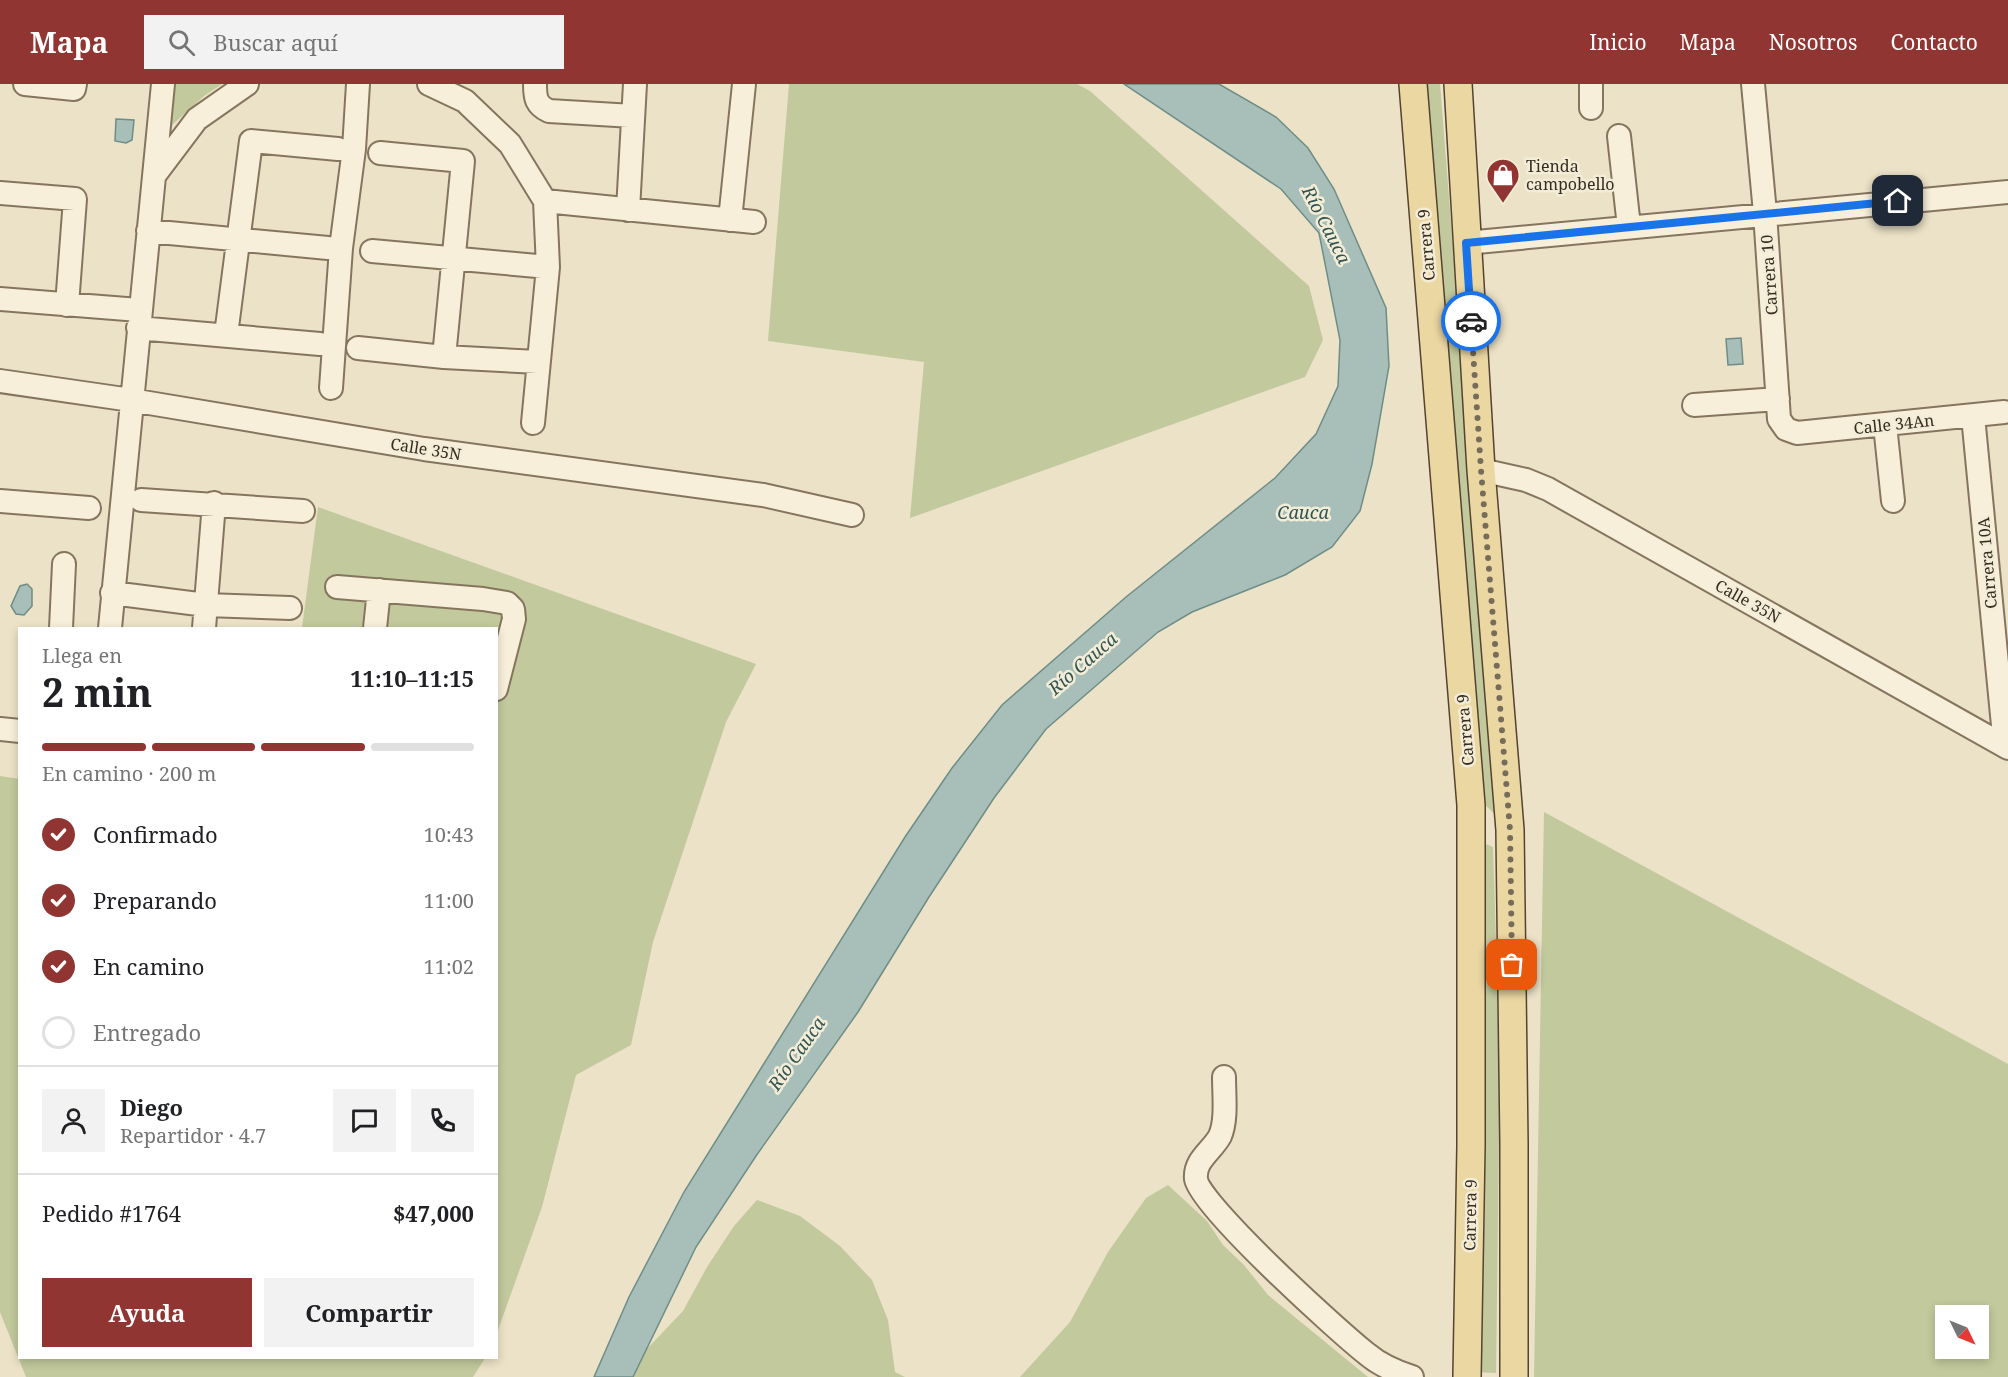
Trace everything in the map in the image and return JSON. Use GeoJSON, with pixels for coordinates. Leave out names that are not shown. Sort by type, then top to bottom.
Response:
{"type":"FeatureCollection","features":[{"type":"Feature","properties":{"kind":"main road","name":"Carrera 9"},"geometry":{"type":"LineString","coordinates":[[1413,84],[1471,805],[1471,1146],[1467,1377]]}},
{"type":"Feature","properties":{"kind":"main road"},"geometry":{"type":"LineString","coordinates":[[1458,84],[1481,470],[1510,830],[1514,1377]]}},
{"type":"Feature","properties":{"kind":"main road"},"geometry":{"type":"LineString","coordinates":[[1471,805],[1491,828],[1499,833],[1510,830]]}},
{"type":"Feature","properties":{"kind":"street"},"geometry":{"type":"LineString","coordinates":[[25,84],[74,89],[75,84]]}},
{"type":"Feature","properties":{"kind":"street"},"geometry":{"type":"LineString","coordinates":[[110,627],[163,84]]}},
{"type":"Feature","properties":{"kind":"street"},"geometry":{"type":"LineString","coordinates":[[153,177],[197,119],[247,84]]}},
{"type":"Feature","properties":{"kind":"street"},"geometry":{"type":"LineString","coordinates":[[331,388],[341,248],[354,149],[358,84]]}},
{"type":"Feature","properties":{"kind":"street"},"geometry":{"type":"LineString","coordinates":[[429,84],[466,92],[510,144],[545,201],[548,267],[533,423]]}},
{"type":"Feature","properties":{"kind":"street"},"geometry":{"type":"LineString","coordinates":[[535,84],[535,97],[539,106],[549,111],[633,117]]}},
{"type":"Feature","properties":{"kind":"street"},"geometry":{"type":"LineString","coordinates":[[628,210],[635,84]]}},
{"type":"Feature","properties":{"kind":"street"},"geometry":{"type":"LineString","coordinates":[[730,220],[744,84]]}},
{"type":"Feature","properties":{"kind":"street"},"geometry":{"type":"LineString","coordinates":[[1591,84],[1591,108]]}},
{"type":"Feature","properties":{"kind":"street","name":"Carrera 10"},"geometry":{"type":"LineString","coordinates":[[1753,84],[1765,213],[1779,419],[1786,429]]}},
{"type":"Feature","properties":{"kind":"street"},"geometry":{"type":"LineString","coordinates":[[1619,136],[1629,227]]}},
{"type":"Feature","properties":{"kind":"street"},"geometry":{"type":"LineString","coordinates":[[226,335],[251,141],[338,148]]}},
{"type":"Feature","properties":{"kind":"street"},"geometry":{"type":"LineString","coordinates":[[380,153],[463,160],[444,357]]}},
{"type":"Feature","properties":{"kind":"street"},"geometry":{"type":"LineString","coordinates":[[1466,243],[1765,213],[2008,192]]}},
{"type":"Feature","properties":{"kind":"street"},"geometry":{"type":"LineString","coordinates":[[0,193],[75,199],[67,305]]}},
{"type":"Feature","properties":{"kind":"street"},"geometry":{"type":"LineString","coordinates":[[545,201],[754,222]]}},
{"type":"Feature","properties":{"kind":"street"},"geometry":{"type":"LineString","coordinates":[[148,231],[328,248]]}},
{"type":"Feature","properties":{"kind":"street"},"geometry":{"type":"LineString","coordinates":[[372,251],[548,267]]}},
{"type":"Feature","properties":{"kind":"street"},"geometry":{"type":"LineString","coordinates":[[0,299],[67,305],[226,335],[320,344]]}},
{"type":"Feature","properties":{"kind":"street"},"geometry":{"type":"LineString","coordinates":[[358,348],[444,357],[538,362]]}},
{"type":"Feature","properties":{"kind":"street","name":"Calle 35N"},"geometry":{"type":"LineString","coordinates":[[0,381],[131,400],[424,449],[763,495],[852,515]]}},
{"type":"Feature","properties":{"kind":"street"},"geometry":{"type":"LineString","coordinates":[[1694,405],[1778,399]]}},
{"type":"Feature","properties":{"kind":"street","name":"Calle 34An"},"geometry":{"type":"LineString","coordinates":[[1786,429],[1797,434],[2004,412]]}},
{"type":"Feature","properties":{"kind":"street","name":"Carrera 10A"},"geometry":{"type":"LineString","coordinates":[[1973,416],[2006,747]]}},
{"type":"Feature","properties":{"kind":"street"},"geometry":{"type":"LineString","coordinates":[[1885,425],[1893,501]]}},
{"type":"Feature","properties":{"kind":"street","name":"Calle 35N"},"geometry":{"type":"LineString","coordinates":[[1481,470],[1526,480],[1548,489],[2006,747]]}},
{"type":"Feature","properties":{"kind":"street"},"geometry":{"type":"LineString","coordinates":[[141,500],[214,503],[303,511]]}},
{"type":"Feature","properties":{"kind":"street"},"geometry":{"type":"LineString","coordinates":[[0,501],[89,508]]}},
{"type":"Feature","properties":{"kind":"street"},"geometry":{"type":"LineString","coordinates":[[204,627],[214,503]]}},
{"type":"Feature","properties":{"kind":"street"},"geometry":{"type":"LineString","coordinates":[[61,627],[64,564]]}},
{"type":"Feature","properties":{"kind":"street"},"geometry":{"type":"LineString","coordinates":[[337,587],[507,603],[513,609],[514,619],[498,681]]}},
{"type":"Feature","properties":{"kind":"street"},"geometry":{"type":"LineString","coordinates":[[375,627],[379,590]]}},
{"type":"Feature","properties":{"kind":"street"},"geometry":{"type":"LineString","coordinates":[[112,593],[206,605],[290,608]]}},
{"type":"Feature","properties":{"kind":"street"},"geometry":{"type":"LineString","coordinates":[[0,729],[18,731]]}},
{"type":"Feature","properties":{"kind":"street"},"geometry":{"type":"LineString","coordinates":[[1224,1077],[1223,1125],[1219,1137],[1198,1165],[1196,1178],[1199,1189],[1240,1234],[1329,1323],[1369,1356],[1412,1377]]}},
{"type":"Feature","properties":{"kind":"green space"},"geometry":{"type":"Polygon","coordinates":[[[174,84],[222,84],[204,96],[171,126],[174,84]]]}},
{"type":"Feature","properties":{"kind":"green space"},"geometry":{"type":"Polygon","coordinates":[[[789,84],[1077,84],[1090,91],[1309,286],[1323,340],[1305,377],[910,518],[924,362],[768,341],[789,84]]]}},
{"type":"Feature","properties":{"kind":"green space"},"geometry":{"type":"Polygon","coordinates":[[[1424,84],[1440,84],[1498,817],[1485,805],[1450,371],[1434,225],[1424,84]]]}},
{"type":"Feature","properties":{"kind":"green space"},"geometry":{"type":"Polygon","coordinates":[[[318,507],[756,664],[726,722],[653,942],[631,1045],[576,1075],[542,1207],[498,1330],[498,627],[302,627],[318,507]]]}},
{"type":"Feature","properties":{"kind":"green space"},"geometry":{"type":"Polygon","coordinates":[[[0,776],[18,779],[18,1357],[0,1312],[0,776]]]}},
{"type":"Feature","properties":{"kind":"green space"},"geometry":{"type":"Polygon","coordinates":[[[1544,812],[2008,1064],[2008,1377],[1534,1377],[1544,812]]]}},
{"type":"Feature","properties":{"kind":"green space"},"geometry":{"type":"Polygon","coordinates":[[[1481,842],[1493,847],[1500,1065],[1496,1373],[1475,1372],[1481,842]]]}},
{"type":"Feature","properties":{"kind":"green space"},"geometry":{"type":"Polygon","coordinates":[[[1168,1185],[1207,1221],[1223,1245],[1244,1265],[1268,1295],[1368,1377],[1020,1377],[1070,1322],[1108,1252],[1146,1198],[1168,1185]]]}},
{"type":"Feature","properties":{"kind":"green space"},"geometry":{"type":"Polygon","coordinates":[[[757,1200],[800,1216],[840,1246],[872,1280],[888,1320],[895,1372],[905,1377],[633,1377],[644,1352],[683,1311],[707,1267],[734,1226],[757,1200]]]}},
{"type":"Feature","properties":{"kind":"green space"},"geometry":{"type":"Polygon","coordinates":[[[19,1359],[484,1359],[473,1377],[26,1377],[19,1359]]]}},
{"type":"Feature","properties":{"kind":"water","name":"Cauca"},"geometry":{"type":"Polygon","coordinates":[[[1124,84],[1219,84],[1276,117],[1308,148],[1334,189],[1386,308],[1389,366],[1372,464],[1360,511],[1332,547],[1285,575],[1192,612],[1158,632],[1046,729],[994,798],[858,1012],[756,1156],[696,1247],[633,1377],[594,1377],[629,1297],[684,1192],[905,837],[952,768],[1002,705],[1126,597],[1275,478],[1316,434],[1338,386],[1340,340],[1319,233],[1281,189],[1124,84]]]}},
{"type":"Feature","properties":{"kind":"water"},"geometry":{"type":"Polygon","coordinates":[[[116,119],[134,120],[132,140],[126,143],[115,141],[116,119]]]}},
{"type":"Feature","properties":{"kind":"water"},"geometry":{"type":"Polygon","coordinates":[[[1741,338],[1743,364],[1728,365],[1726,339],[1741,338]]]}},
{"type":"Feature","properties":{"kind":"water"},"geometry":{"type":"Polygon","coordinates":[[[27,584],[32,589],[32,606],[24,615],[16,614],[11,606],[20,586],[27,584]]]}},
{"type":"Feature","properties":{"kind":"way so far"},"geometry":{"type":"LineString","coordinates":[[1471,321],[1510,830],[1512,965]]}},
{"type":"Feature","properties":{"kind":"place","name":"Tienda campobello"},"geometry":{"type":"Point","coordinates":[1503,204]}},
{"type":"Feature","properties":{"kind":"route"},"geometry":{"type":"LineString","coordinates":[[1471,321],[1466,243],[1898,201]]}},
{"type":"Feature","properties":{"kind":"water label","name":"Río Cauca"},"geometry":{"type":"Point","coordinates":[1326,225]}},
{"type":"Feature","properties":{"kind":"water label","name":"Río Cauca"},"geometry":{"type":"Point","coordinates":[1083,664]}},
{"type":"Feature","properties":{"kind":"water label","name":"Río Cauca"},"geometry":{"type":"Point","coordinates":[797,1054]}}]}
